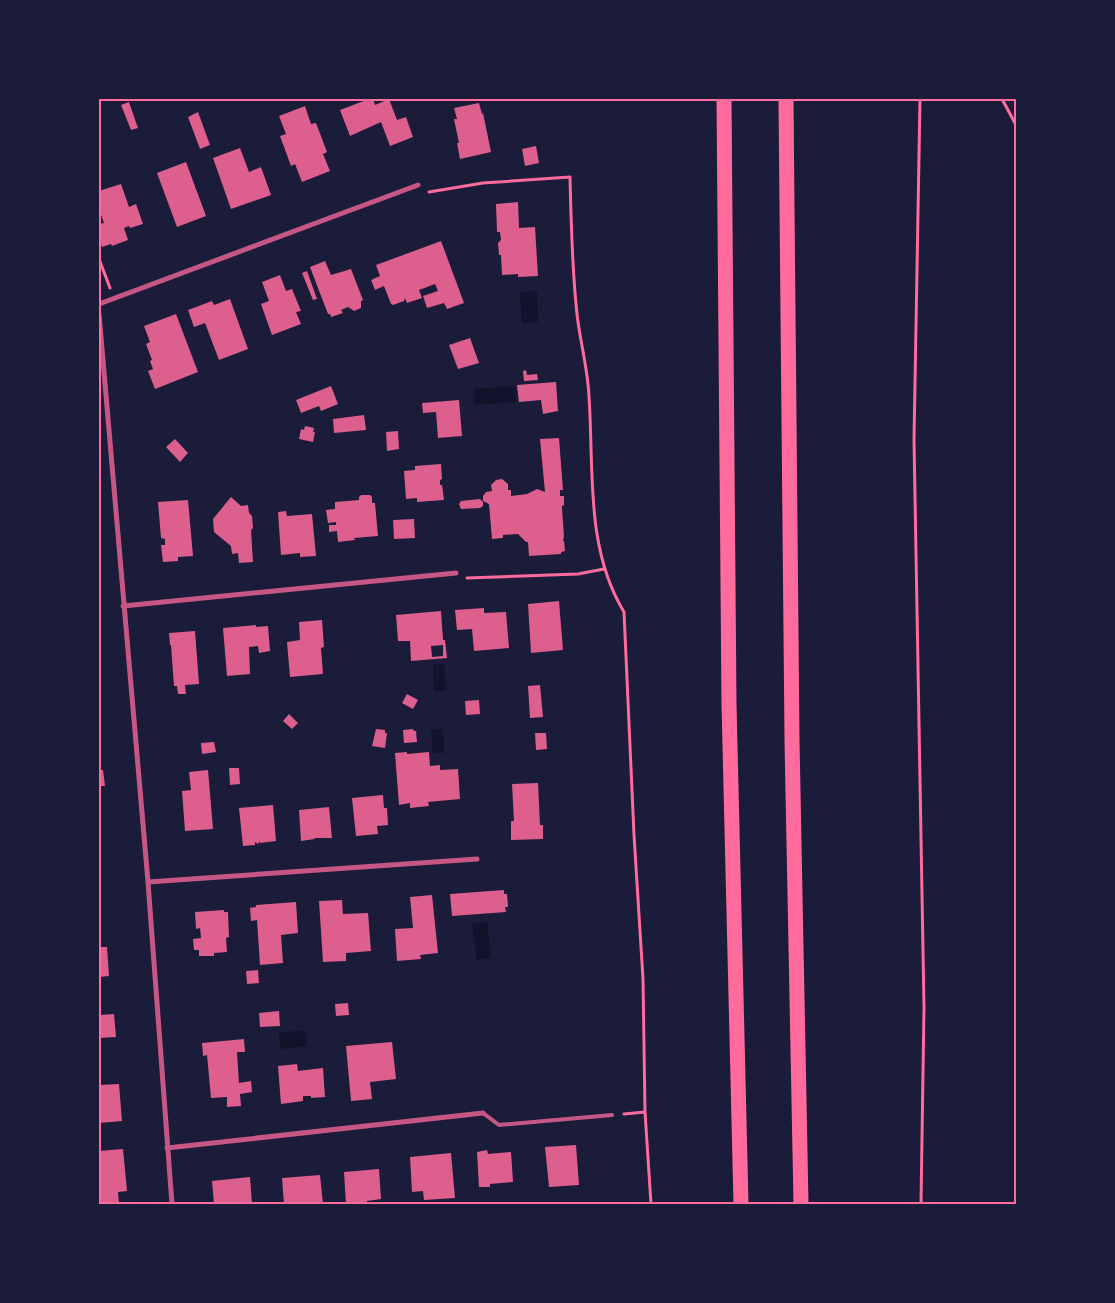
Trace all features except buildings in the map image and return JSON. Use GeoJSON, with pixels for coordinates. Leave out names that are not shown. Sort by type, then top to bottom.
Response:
{"type":"FeatureCollection","features":[{"type":"Feature","properties":{"kind":"highway"},"geometry":{"type":"LineString","coordinates":[[724,99],[730,714],[741,1204]]}},
{"type":"Feature","properties":{"kind":"highway"},"geometry":{"type":"LineString","coordinates":[[786,99],[792,750],[801,1204]]}},
{"type":"Feature","properties":{"kind":"street"},"geometry":{"type":"LineString","coordinates":[[99,304],[418,185]]}},
{"type":"Feature","properties":{"kind":"street"},"geometry":{"type":"LineString","coordinates":[[99,314],[148,882],[172,1204]]}},
{"type":"Feature","properties":{"kind":"street"},"geometry":{"type":"LineString","coordinates":[[123,606],[456,573]]}},
{"type":"Feature","properties":{"kind":"street"},"geometry":{"type":"LineString","coordinates":[[148,882],[477,859]]}},
{"type":"Feature","properties":{"kind":"street"},"geometry":{"type":"LineString","coordinates":[[167,1148],[483,1113]]}},
{"type":"Feature","properties":{"kind":"lane"},"geometry":{"type":"LineString","coordinates":[[483,1113],[499,1125],[612,1114]]}},
{"type":"Feature","properties":{"kind":"path"},"geometry":{"type":"LineString","coordinates":[[920,99],[914,440],[924,1007],[921,1204]]}},
{"type":"Feature","properties":{"kind":"path"},"geometry":{"type":"LineString","coordinates":[[1002,99],[1016,124]]}},
{"type":"Feature","properties":{"kind":"path"},"geometry":{"type":"LineString","coordinates":[[418,185],[423,193],[483,183],[570,177],[573,277],[589,395],[596,536],[604,569],[616,600],[624,612],[634,835],[643,979],[646,1112],[651,1204]]}},
{"type":"Feature","properties":{"kind":"path"},"geometry":{"type":"LineString","coordinates":[[99,260],[114,298]]}},
{"type":"Feature","properties":{"kind":"path"},"geometry":{"type":"LineString","coordinates":[[456,573],[466,578],[578,574],[604,569]]}},
{"type":"Feature","properties":{"kind":"path"},"geometry":{"type":"LineString","coordinates":[[612,1114],[646,1112]]}},
{"type":"Feature","properties":{"kind":"shaded area"},"geometry":{"type":"Polygon","coordinates":[[[537,291],[538,322],[522,323],[520,292],[537,291]]]}},
{"type":"Feature","properties":{"kind":"shaded area"},"geometry":{"type":"Polygon","coordinates":[[[515,386],[516,402],[475,405],[474,389],[515,386]]]}},
{"type":"Feature","properties":{"kind":"shaded area"},"geometry":{"type":"Polygon","coordinates":[[[444,664],[446,690],[434,691],[433,665],[444,664]]]}},
{"type":"Feature","properties":{"kind":"shaded area"},"geometry":{"type":"Polygon","coordinates":[[[443,729],[444,753],[433,753],[431,730],[443,729]]]}},
{"type":"Feature","properties":{"kind":"shaded area"},"geometry":{"type":"Polygon","coordinates":[[[487,922],[491,958],[477,960],[472,924],[487,922]]]}},
{"type":"Feature","properties":{"kind":"shaded area"},"geometry":{"type":"Polygon","coordinates":[[[305,1030],[307,1046],[280,1049],[279,1033],[305,1030]]]}}]}
